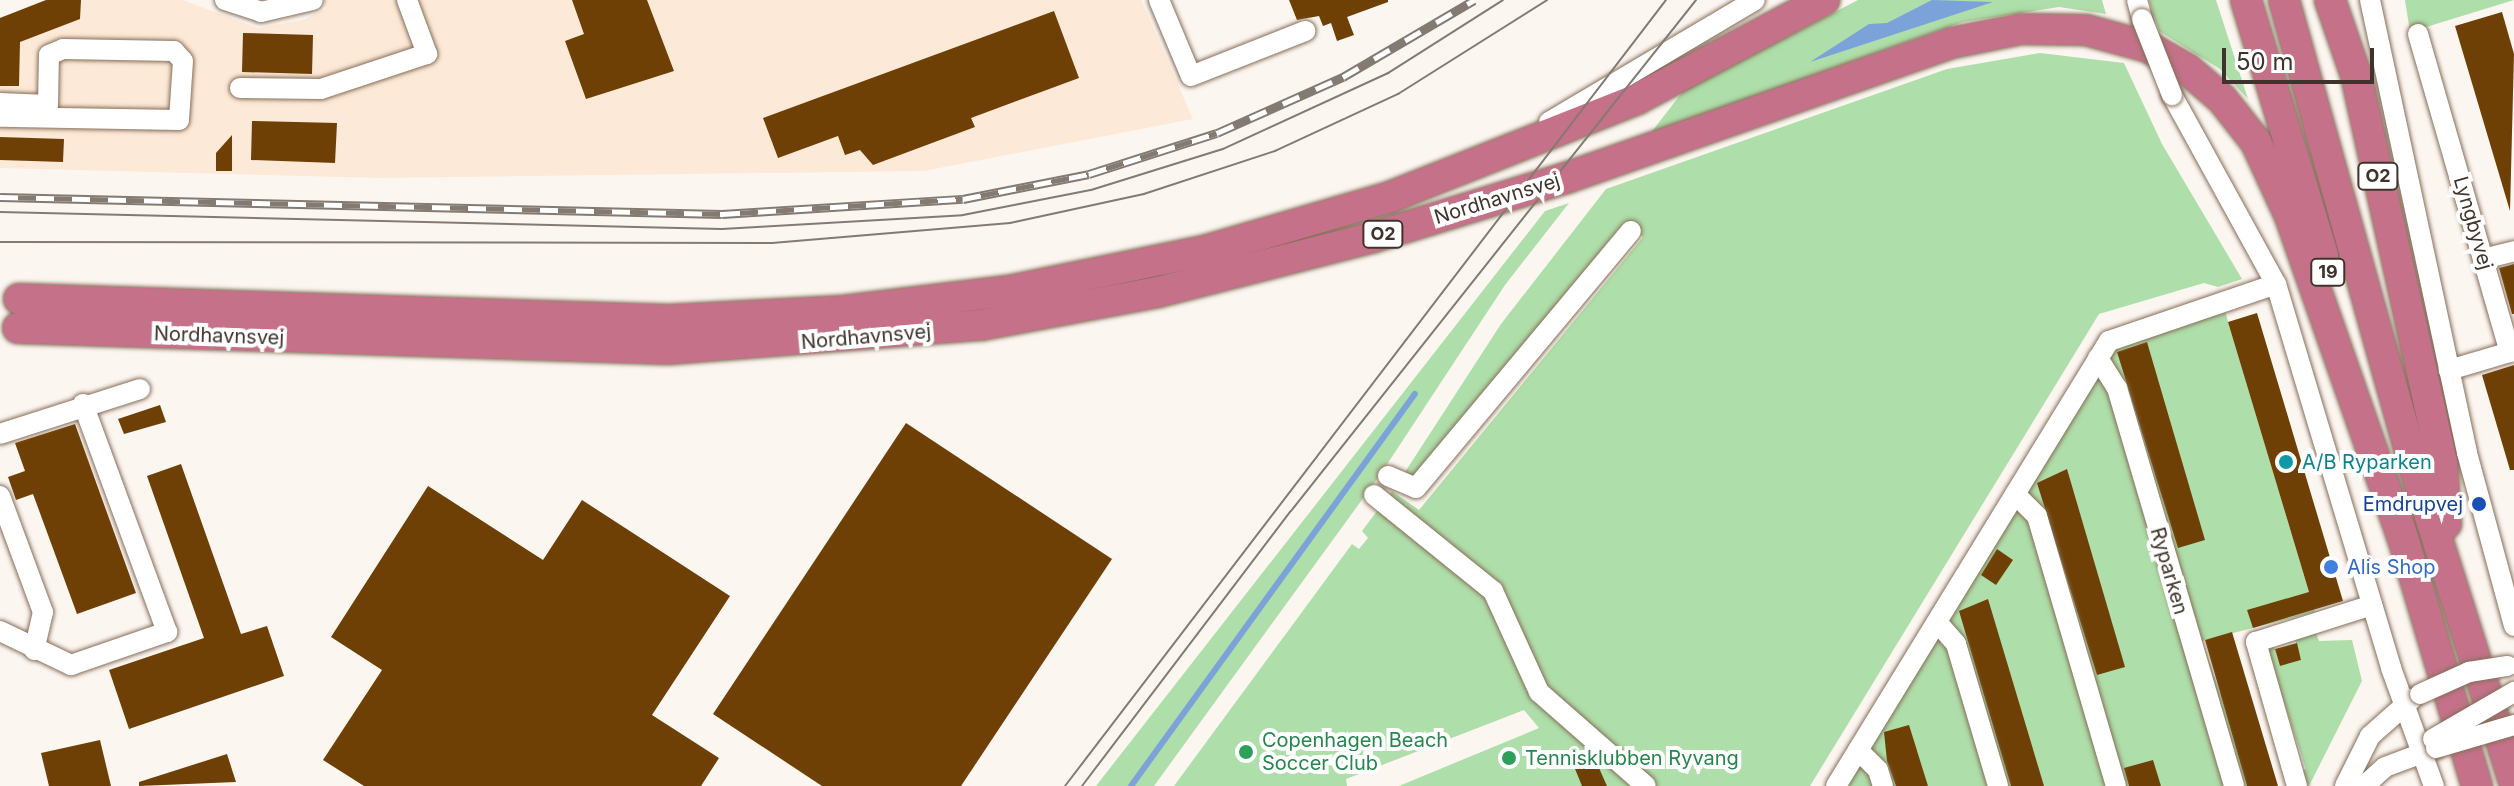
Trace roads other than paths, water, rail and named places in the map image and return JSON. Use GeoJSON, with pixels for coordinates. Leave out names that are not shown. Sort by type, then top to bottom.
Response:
{"type":"FeatureCollection","features":[{"type":"Feature","properties":{"kind":"highway","name":"Nordhavnsvej"},"geometry":{"type":"LineString","coordinates":[[1824,0],[1637,99],[1462,171],[1299,225],[1121,270],[922,303],[668,335],[548,348],[18,313],[549,318],[668,335],[894,336],[1158,292],[1566,178],[1951,43],[2021,29],[2086,30],[2148,47],[2187,69],[2222,99],[2256,142],[2290,216],[2405,545]]}},
{"type":"Feature","properties":{"kind":"highway","name":"19"},"geometry":{"type":"LineString","coordinates":[[2246,0],[2477,786]]}},
{"type":"Feature","properties":{"kind":"highway","name":"19"},"geometry":{"type":"LineString","coordinates":[[2284,0],[2414,466],[2448,561],[2514,781]]}},
{"type":"Feature","properties":{"kind":"highway","name":"O2"},"geometry":{"type":"LineString","coordinates":[[2330,0],[2351,54],[2442,462],[2448,561]]}},
{"type":"Feature","properties":{"kind":"street"},"geometry":{"type":"LineString","coordinates":[[225,0],[261,12],[313,0]]}},
{"type":"Feature","properties":{"kind":"street"},"geometry":{"type":"LineString","coordinates":[[240,88],[321,89],[427,54],[407,0]]}},
{"type":"Feature","properties":{"kind":"street"},"geometry":{"type":"LineString","coordinates":[[1159,0],[1191,76],[1305,31]]}},
{"type":"Feature","properties":{"kind":"street"},"geometry":{"type":"LineString","coordinates":[[1462,171],[1755,0]]}},
{"type":"Feature","properties":{"kind":"street"},"geometry":{"type":"LineString","coordinates":[[2370,0],[2449,370],[2514,626]]}},
{"type":"Feature","properties":{"kind":"street"},"geometry":{"type":"LineString","coordinates":[[2140,10],[2172,95],[2276,284],[2372,605],[2431,746],[2434,786]]}},
{"type":"Feature","properties":{"kind":"street","name":"Lyngbyvej"},"geometry":{"type":"LineString","coordinates":[[2418,34],[2510,352],[2449,370]]}},
{"type":"Feature","properties":{"kind":"street"},"geometry":{"type":"LineString","coordinates":[[0,103],[53,112],[181,120],[183,61],[174,51],[63,49],[49,55],[53,112]]}},
{"type":"Feature","properties":{"kind":"street"},"geometry":{"type":"LineString","coordinates":[[0,117],[53,112]]}},
{"type":"Feature","properties":{"kind":"street"},"geometry":{"type":"LineString","coordinates":[[1415,528],[1396,479],[1416,488],[1631,231]]}},
{"type":"Feature","properties":{"kind":"street"},"geometry":{"type":"LineString","coordinates":[[2483,259],[2514,251]]}},
{"type":"Feature","properties":{"kind":"street"},"geometry":{"type":"LineString","coordinates":[[1836,786],[2098,358],[2124,331],[2276,284]]}},
{"type":"Feature","properties":{"kind":"street"},"geometry":{"type":"LineString","coordinates":[[549,318],[609,334],[668,335]]}},
{"type":"Feature","properties":{"kind":"street"},"geometry":{"type":"LineString","coordinates":[[548,348],[609,334],[668,335]]}},
{"type":"Feature","properties":{"kind":"street","name":"Ryparken"},"geometry":{"type":"LineString","coordinates":[[2098,358],[2117,388],[2234,786]]}},
{"type":"Feature","properties":{"kind":"street"},"geometry":{"type":"LineString","coordinates":[[0,434],[83,404],[140,389]]}},
{"type":"Feature","properties":{"kind":"street"},"geometry":{"type":"LineString","coordinates":[[0,631],[34,650],[71,665],[167,632],[83,404]]}},
{"type":"Feature","properties":{"kind":"street"},"geometry":{"type":"LineString","coordinates":[[2015,494],[2037,516],[2116,786]]}},
{"type":"Feature","properties":{"kind":"street"},"geometry":{"type":"LineString","coordinates":[[1374,495],[1493,591],[1539,692],[1555,712],[1646,786]]}},
{"type":"Feature","properties":{"kind":"street"},"geometry":{"type":"LineString","coordinates":[[0,496],[9,548],[43,612],[34,650]]}},
{"type":"Feature","properties":{"kind":"street"},"geometry":{"type":"LineString","coordinates":[[2297,786],[2256,642],[2372,605]]}},
{"type":"Feature","properties":{"kind":"street"},"geometry":{"type":"LineString","coordinates":[[1937,622],[1956,644],[1998,786]]}},
{"type":"Feature","properties":{"kind":"street"},"geometry":{"type":"LineString","coordinates":[[2345,786],[2370,736],[2412,699],[2469,672],[2511,666]]}},
{"type":"Feature","properties":{"kind":"street"},"geometry":{"type":"LineString","coordinates":[[2364,786],[2385,767],[2431,746],[2514,692]]}},
{"type":"Feature","properties":{"kind":"street"},"geometry":{"type":"LineString","coordinates":[[2431,746],[2514,725]]}},
{"type":"Feature","properties":{"kind":"street"},"geometry":{"type":"LineString","coordinates":[[1858,750],[1878,770],[1883,786]]}},
{"type":"Feature","properties":{"kind":"water"},"geometry":{"type":"Polygon","coordinates":[[[1932,0],[1993,2],[1810,62],[1869,24],[1887,23],[1932,0]]]}},
{"type":"Feature","properties":{"kind":"waterway"},"geometry":{"type":"LineString","coordinates":[[1131,786],[1415,394]]}},
{"type":"Feature","properties":{"kind":"tram line"},"geometry":{"type":"LineString","coordinates":[[0,212],[722,229],[963,215],[1091,190],[1223,149],[1388,73],[1503,0]]}},
{"type":"Feature","properties":{"kind":"tram line"},"geometry":{"type":"LineString","coordinates":[[0,242],[772,243],[1010,223],[1144,194],[1275,151],[1398,94],[1547,0]]}},
{"type":"Feature","properties":{"kind":"tram line"},"geometry":{"type":"LineString","coordinates":[[1065,786],[1666,0]]}},
{"type":"Feature","properties":{"kind":"tram line"},"geometry":{"type":"LineString","coordinates":[[1082,786],[1291,511],[1696,0]]}},
{"type":"Feature","properties":{"kind":"railway"},"geometry":{"type":"LineString","coordinates":[[0,197],[722,214],[963,199],[1089,174],[1217,133],[1343,77],[1474,0]]}},
{"type":"Feature","properties":{"kind":"place","name":"A/B Ryparken"},"geometry":{"type":"Point","coordinates":[2286,462]}},
{"type":"Feature","properties":{"kind":"place","name":"Emdrupvej"},"geometry":{"type":"Point","coordinates":[2479,504]}},
{"type":"Feature","properties":{"kind":"place","name":"Alis Shop"},"geometry":{"type":"Point","coordinates":[2331,567]}},
{"type":"Feature","properties":{"kind":"place","name":"Copenhagen Beach Soccer Club"},"geometry":{"type":"Point","coordinates":[1246,752]}},
{"type":"Feature","properties":{"kind":"place","name":"Tennisklubben Ryvang"},"geometry":{"type":"Point","coordinates":[1509,758]}}]}
